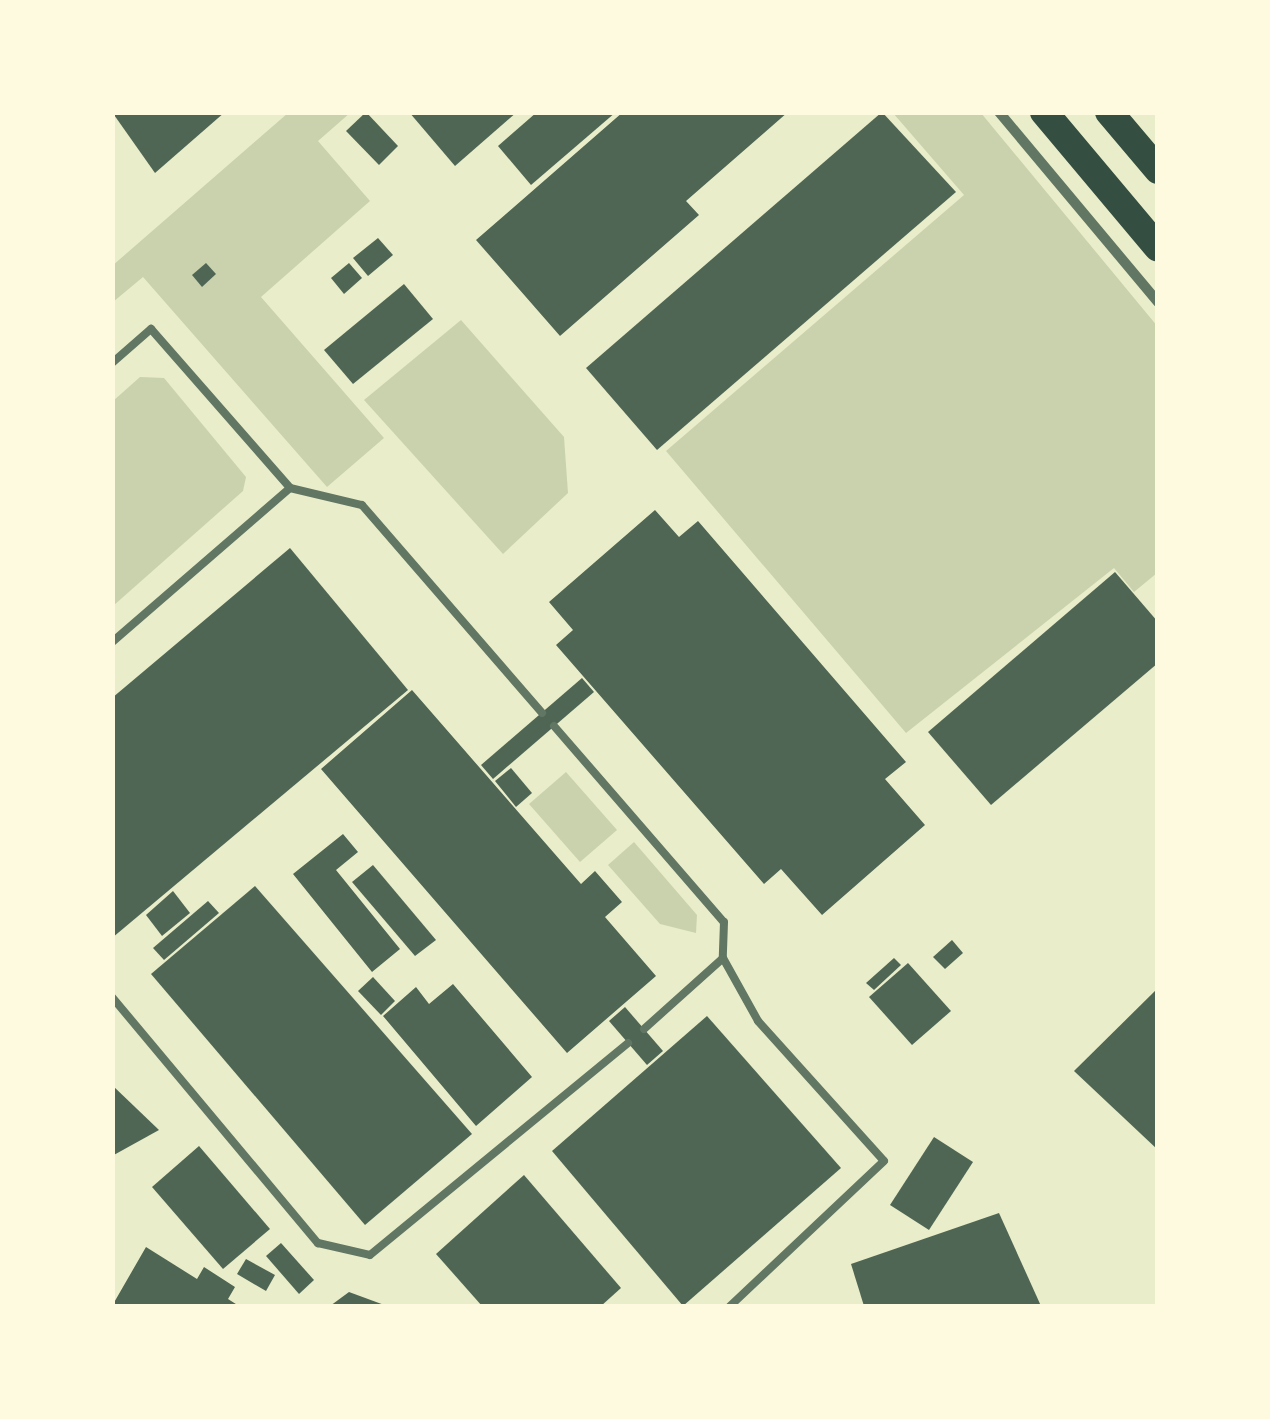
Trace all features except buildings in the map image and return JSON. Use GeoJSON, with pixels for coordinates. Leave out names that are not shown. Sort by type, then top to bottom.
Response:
{"type":"FeatureCollection","features":[{"type":"Feature","properties":{"kind":"highway"},"geometry":{"type":"LineString","coordinates":[[1109,112],[1158,170]]}},
{"type":"Feature","properties":{"kind":"highway"},"geometry":{"type":"LineString","coordinates":[[1048,118],[1158,248]]}},
{"type":"Feature","properties":{"kind":"street"},"geometry":{"type":"LineString","coordinates":[[999,112],[1158,302]]}},
{"type":"Feature","properties":{"kind":"lane"},"geometry":{"type":"LineString","coordinates":[[112,364],[151,329],[290,488],[362,505],[542,713]]}},
{"type":"Feature","properties":{"kind":"lane"},"geometry":{"type":"LineString","coordinates":[[112,642],[290,488]]}},
{"type":"Feature","properties":{"kind":"lane"},"geometry":{"type":"LineString","coordinates":[[554,726],[724,922],[723,958],[758,1022],[884,1161],[730,1306]]}},
{"type":"Feature","properties":{"kind":"lane"},"geometry":{"type":"LineString","coordinates":[[644,1029],[723,958]]}},
{"type":"Feature","properties":{"kind":"lane"},"geometry":{"type":"LineString","coordinates":[[112,997],[318,1243],[370,1255],[628,1043]]}},
{"type":"Feature","properties":{"kind":"green space"},"geometry":{"type":"Polygon","coordinates":[[[288,113],[350,113],[318,141],[370,201],[261,297],[384,438],[327,487],[143,277],[113,302],[112,266],[288,113]]]}},
{"type":"Feature","properties":{"kind":"green space"},"geometry":{"type":"Polygon","coordinates":[[[893,113],[981,113],[1158,327],[1157,573],[1134,592],[1114,568],[906,733],[666,451],[964,195],[893,113]]]}},
{"type":"Feature","properties":{"kind":"green space"},"geometry":{"type":"Polygon","coordinates":[[[461,320],[564,437],[568,493],[503,554],[364,400],[461,320]]]}},
{"type":"Feature","properties":{"kind":"green space"},"geometry":{"type":"Polygon","coordinates":[[[140,377],[164,378],[246,477],[243,491],[113,606],[113,401],[140,377]]]}},
{"type":"Feature","properties":{"kind":"green space"},"geometry":{"type":"Polygon","coordinates":[[[566,772],[617,830],[580,862],[529,804],[566,772]]]}},
{"type":"Feature","properties":{"kind":"green space"},"geometry":{"type":"Polygon","coordinates":[[[634,842],[697,915],[696,933],[660,924],[608,865],[634,842]]]}}]}
